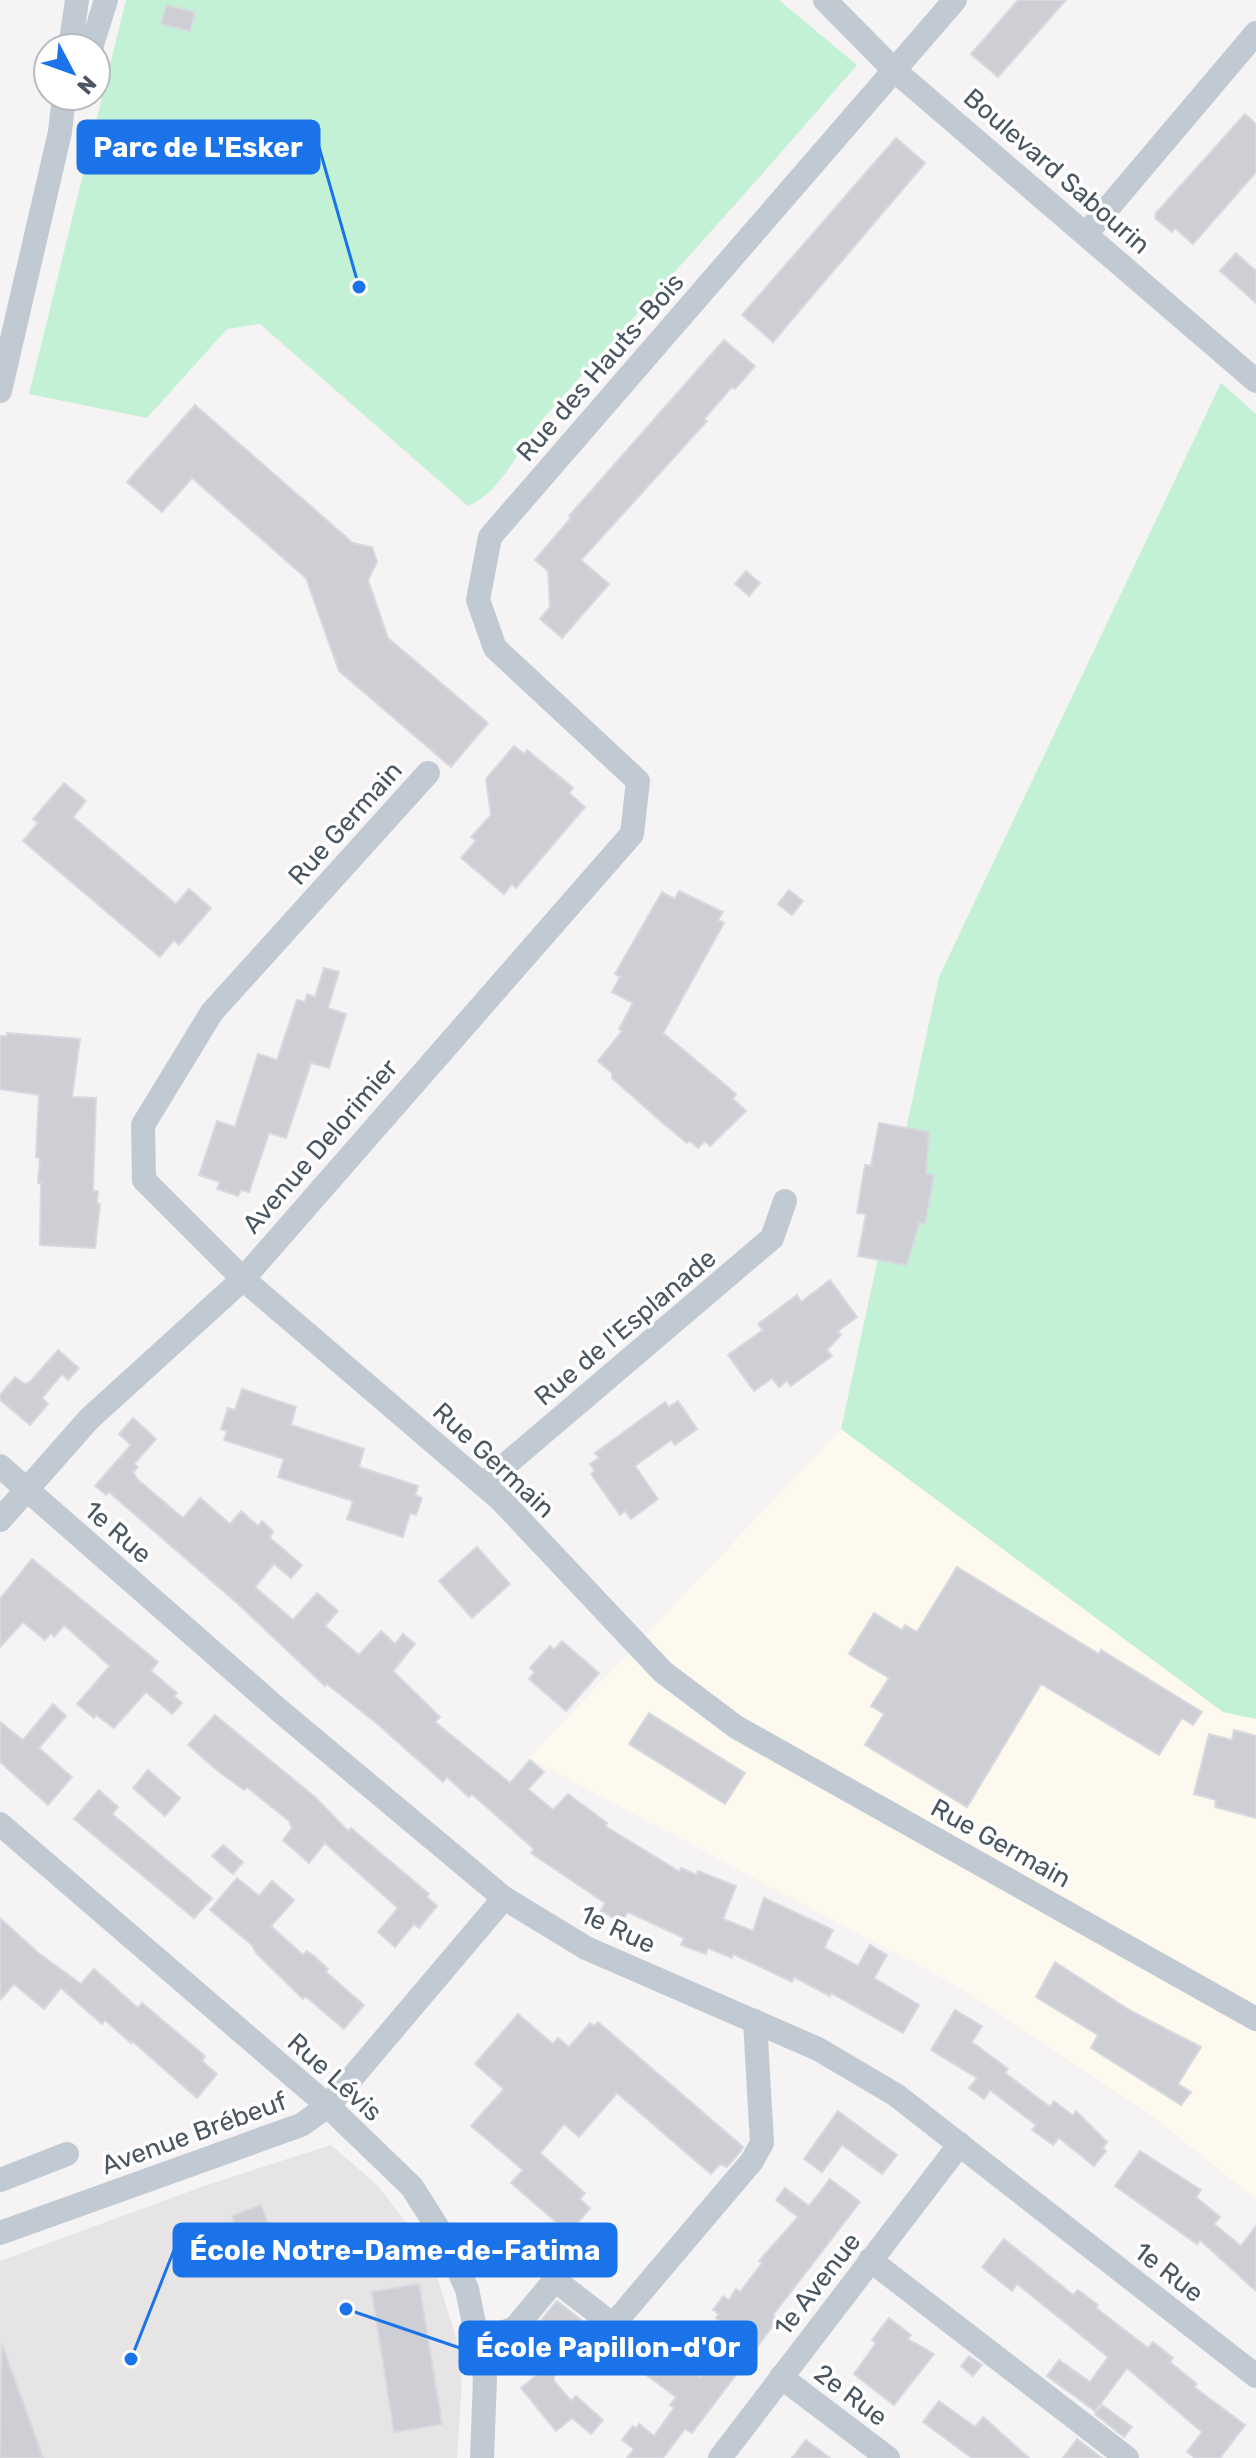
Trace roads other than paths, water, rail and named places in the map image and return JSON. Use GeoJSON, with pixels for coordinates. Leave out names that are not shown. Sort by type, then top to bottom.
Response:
{"type":"FeatureCollection","features":[{"type":"Feature","properties":{"kind":"street"},"geometry":{"type":"LineString","coordinates":[[72,32],[77,0]]}},
{"type":"Feature","properties":{"kind":"street"},"geometry":{"type":"LineString","coordinates":[[96,32],[106,0]]}},
{"type":"Feature","properties":{"kind":"street","name":"Boulevard Sabourin"},"geometry":{"type":"LineString","coordinates":[[825,0],[894,70],[1256,381]]}},
{"type":"Feature","properties":{"kind":"street","name":"Rue des Hauts-Bois"},"geometry":{"type":"LineString","coordinates":[[638,781],[495,648],[478,600],[490,537],[955,0]]}},
{"type":"Feature","properties":{"kind":"street"},"geometry":{"type":"LineString","coordinates":[[1086,234],[1256,33]]}},
{"type":"Feature","properties":{"kind":"street"},"geometry":{"type":"LineString","coordinates":[[0,391],[62,112]]}},
{"type":"Feature","properties":{"kind":"street"},"geometry":{"type":"LineString","coordinates":[[60,132],[67,112]]}},
{"type":"Feature","properties":{"kind":"street","name":"Rue Germain"},"geometry":{"type":"LineString","coordinates":[[428,773],[212,1012],[143,1125],[144,1180],[243,1279],[483,1484],[663,1672],[736,1727],[1256,2019]]}},
{"type":"Feature","properties":{"kind":"street","name":"Avenue Delorimier"},"geometry":{"type":"LineString","coordinates":[[0,1520],[89,1419],[243,1279],[632,834],[638,781]]}},
{"type":"Feature","properties":{"kind":"street","name":"Rue de l'Esplanade"},"geometry":{"type":"LineString","coordinates":[[483,1484],[772,1238],[785,1201]]}},
{"type":"Feature","properties":{"kind":"street","name":"1e Rue"},"geometry":{"type":"LineString","coordinates":[[0,1466],[280,1711],[504,1898],[586,1948],[818,2049],[896,2095],[1256,2376]]}},
{"type":"Feature","properties":{"kind":"street","name":"Rue Lévis"},"geometry":{"type":"LineString","coordinates":[[0,1824],[328,2106],[412,2187],[441,2233],[467,2289],[480,2341],[485,2378],[482,2458]]}},
{"type":"Feature","properties":{"kind":"street","name":"Avenue Brébeuf"},"geometry":{"type":"LineString","coordinates":[[0,2233],[301,2125],[328,2106],[504,1898]]}},
{"type":"Feature","properties":{"kind":"street"},"geometry":{"type":"LineString","coordinates":[[480,2341],[515,2328],[555,2280],[613,2325],[752,2161],[762,2143],[755,2021]]}},
{"type":"Feature","properties":{"kind":"street","name":"1e Avenue"},"geometry":{"type":"LineString","coordinates":[[720,2458],[960,2144]]}},
{"type":"Feature","properties":{"kind":"street"},"geometry":{"type":"LineString","coordinates":[[0,2180],[67,2154]]}},
{"type":"Feature","properties":{"kind":"street"},"geometry":{"type":"LineString","coordinates":[[870,2260],[1127,2458]]}},
{"type":"Feature","properties":{"kind":"street","name":"2e Rue"},"geometry":{"type":"LineString","coordinates":[[781,2377],[888,2458]]}},
{"type":"Feature","properties":{"kind":"place","name":"Parc de L'Esker"},"geometry":{"type":"Point","coordinates":[359,287]}},
{"type":"Feature","properties":{"kind":"place","name":"École Papillon-d'Or"},"geometry":{"type":"Point","coordinates":[346,2309]}},
{"type":"Feature","properties":{"kind":"place","name":"École Notre-Dame-de-Fatima"},"geometry":{"type":"Point","coordinates":[131,2359]}}]}
